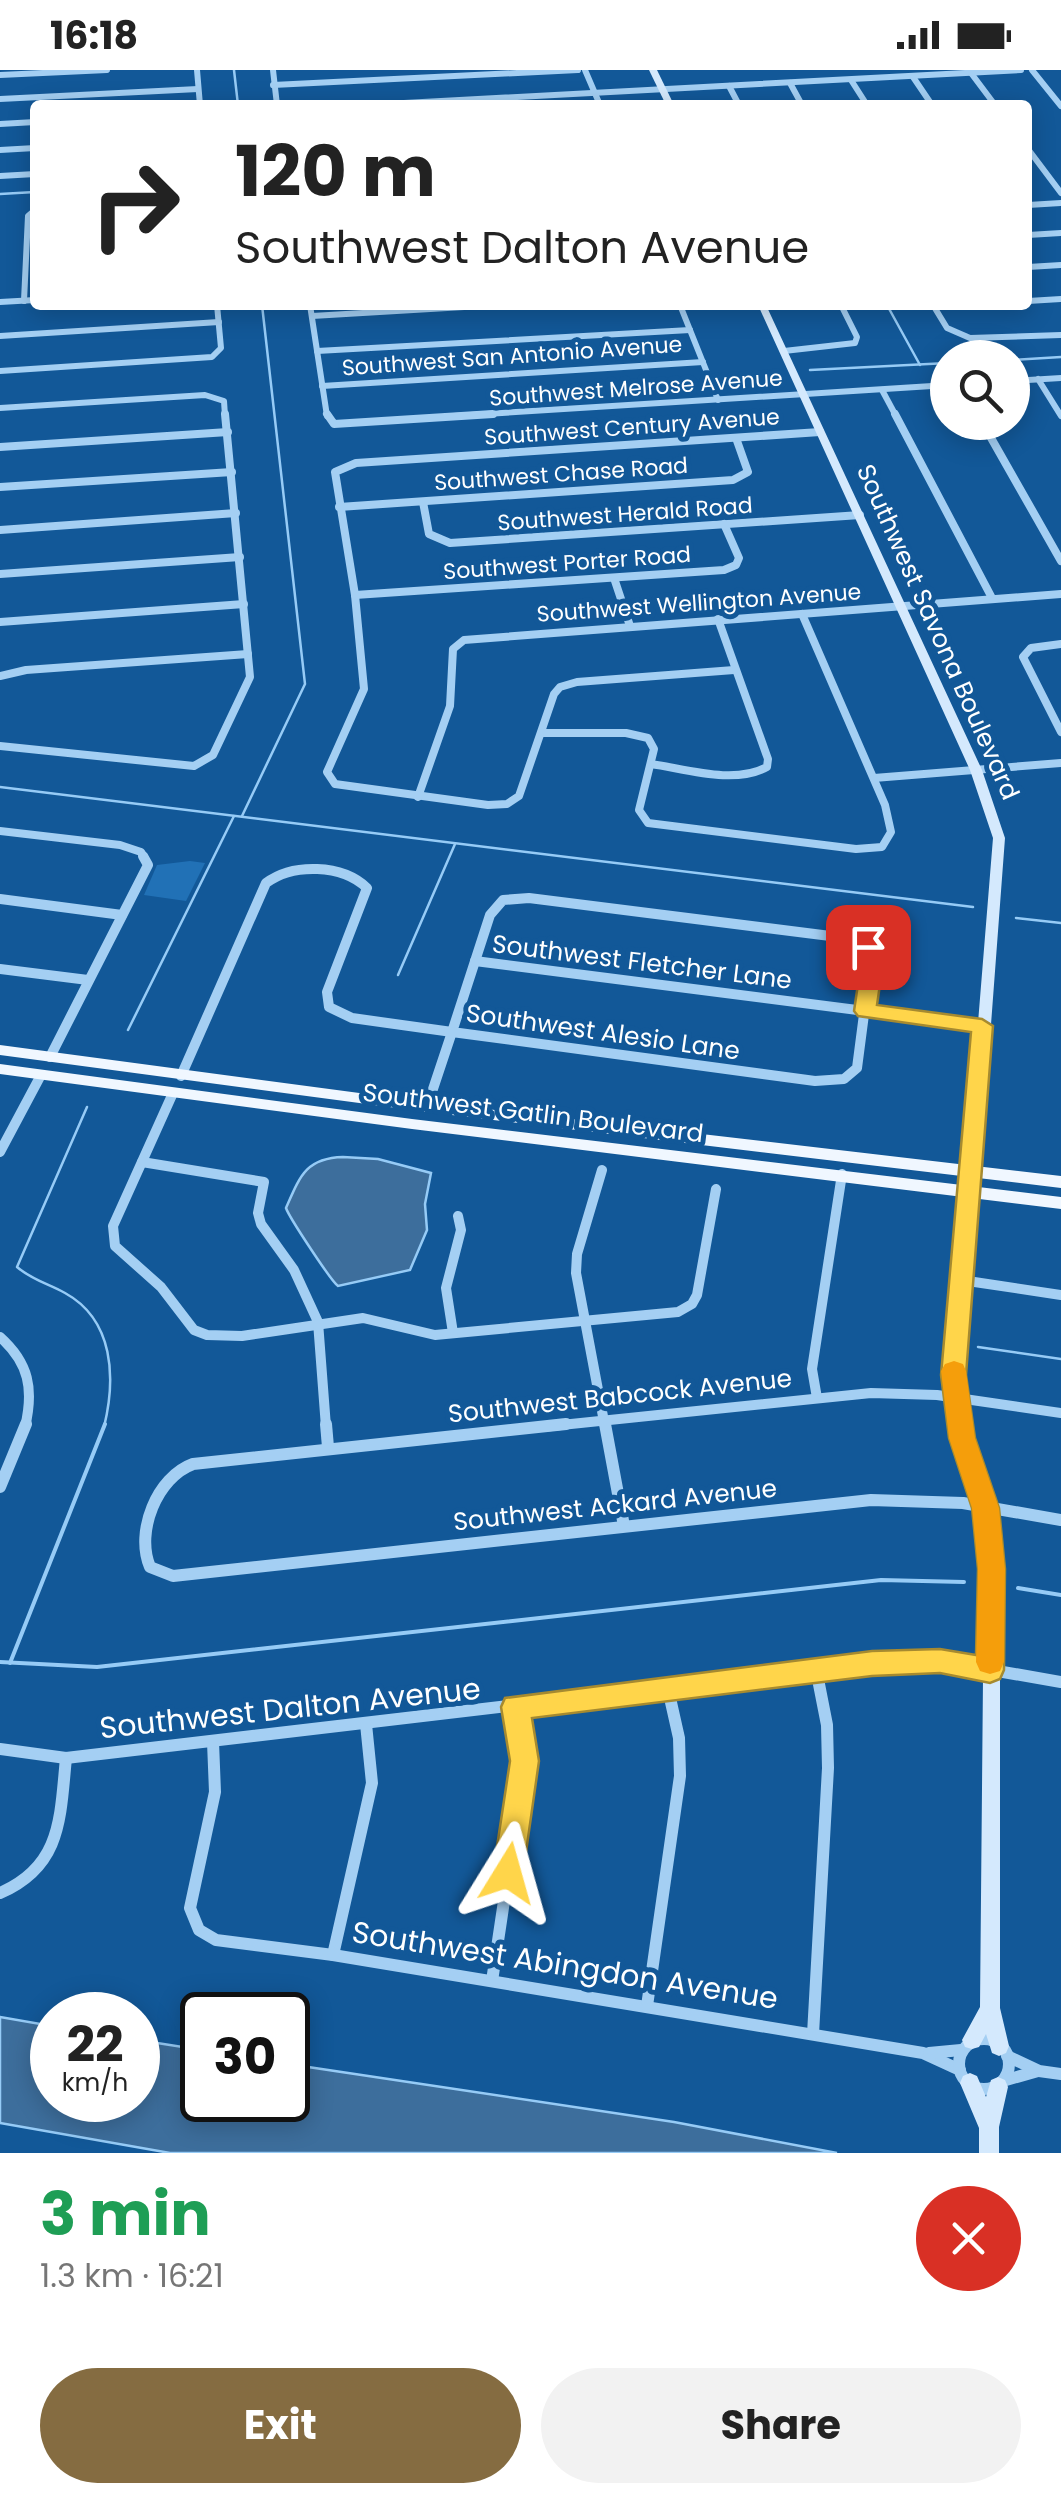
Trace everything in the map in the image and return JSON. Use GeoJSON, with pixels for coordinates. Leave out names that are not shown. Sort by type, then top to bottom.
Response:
{"type":"FeatureCollection","features":[{"type":"Feature","properties":{"kind":"main road","name":"Southwest Gatlin Boulevard"},"geometry":{"type":"LineString","coordinates":[[0,1048],[427,1108],[1061,1182]]}},
{"type":"Feature","properties":{"kind":"main road"},"geometry":{"type":"LineString","coordinates":[[0,1067],[32,1068],[50,1057]]}},
{"type":"Feature","properties":{"kind":"main road"},"geometry":{"type":"LineString","coordinates":[[41,1075],[60,1066],[117,1074],[146,1071]]}},
{"type":"Feature","properties":{"kind":"main road","name":"Southwest Gatlin Boulevard"},"geometry":{"type":"LineString","coordinates":[[0,1067],[172,1093],[1061,1203]]}},
{"type":"Feature","properties":{"kind":"street"},"geometry":{"type":"LineString","coordinates":[[0,75],[108,70]]}},
{"type":"Feature","properties":{"kind":"street"},"geometry":{"type":"LineString","coordinates":[[197,70],[199,100]]}},
{"type":"Feature","properties":{"kind":"street"},"geometry":{"type":"LineString","coordinates":[[272,70],[276,100]]}},
{"type":"Feature","properties":{"kind":"street"},"geometry":{"type":"LineString","coordinates":[[273,86],[578,70]]}},
{"type":"Feature","properties":{"kind":"street"},"geometry":{"type":"LineString","coordinates":[[586,70],[598,100]]}},
{"type":"Feature","properties":{"kind":"street"},"geometry":{"type":"LineString","coordinates":[[653,70],[668,100]]}},
{"type":"Feature","properties":{"kind":"street"},"geometry":{"type":"LineString","coordinates":[[472,100],[1021,70]]}},
{"type":"Feature","properties":{"kind":"street"},"geometry":{"type":"LineString","coordinates":[[1032,70],[1061,106]]}},
{"type":"Feature","properties":{"kind":"street"},"geometry":{"type":"LineString","coordinates":[[970,73],[991,100]]}},
{"type":"Feature","properties":{"kind":"street"},"geometry":{"type":"LineString","coordinates":[[913,77],[929,100]]}},
{"type":"Feature","properties":{"kind":"street"},"geometry":{"type":"LineString","coordinates":[[852,80],[864,100]]}},
{"type":"Feature","properties":{"kind":"street"},"geometry":{"type":"LineString","coordinates":[[790,83],[799,100]]}},
{"type":"Feature","properties":{"kind":"street"},"geometry":{"type":"LineString","coordinates":[[729,86],[736,100]]}},
{"type":"Feature","properties":{"kind":"street"},"geometry":{"type":"LineString","coordinates":[[0,100],[198,89]]}},
{"type":"Feature","properties":{"kind":"street"},"geometry":{"type":"LineString","coordinates":[[0,124],[30,122]]}},
{"type":"Feature","properties":{"kind":"street"},"geometry":{"type":"LineString","coordinates":[[0,150],[30,148]]}},
{"type":"Feature","properties":{"kind":"street"},"geometry":{"type":"LineString","coordinates":[[1032,153],[1061,193]]}},
{"type":"Feature","properties":{"kind":"street"},"geometry":{"type":"LineString","coordinates":[[0,176],[30,174]]}},
{"type":"Feature","properties":{"kind":"street"},"geometry":{"type":"LineString","coordinates":[[1032,205],[1061,203]]}},
{"type":"Feature","properties":{"kind":"street"},"geometry":{"type":"LineString","coordinates":[[1032,236],[1061,234]]}},
{"type":"Feature","properties":{"kind":"street"},"geometry":{"type":"LineString","coordinates":[[24,301],[30,243]]}},
{"type":"Feature","properties":{"kind":"street"},"geometry":{"type":"LineString","coordinates":[[1032,268],[1061,266]]}},
{"type":"Feature","properties":{"kind":"street"},"geometry":{"type":"LineString","coordinates":[[25,269],[30,268]]}},
{"type":"Feature","properties":{"kind":"street"},"geometry":{"type":"LineString","coordinates":[[1032,301],[1061,299]]}},
{"type":"Feature","properties":{"kind":"street"},"geometry":{"type":"LineString","coordinates":[[0,302],[30,300]]}},
{"type":"Feature","properties":{"kind":"street"},"geometry":{"type":"LineString","coordinates":[[0,371],[218,354],[221,348],[217,310]]}},
{"type":"Feature","properties":{"kind":"street"},"geometry":{"type":"LineString","coordinates":[[311,310],[322,386]]}},
{"type":"Feature","properties":{"kind":"street"},"geometry":{"type":"LineString","coordinates":[[312,316],[413,310]]}},
{"type":"Feature","properties":{"kind":"street"},"geometry":{"type":"LineString","coordinates":[[682,310],[718,400]]}},
{"type":"Feature","properties":{"kind":"street","name":"Southwest Savona Boulevard"},"geometry":{"type":"LineString","coordinates":[[764,310],[976,770],[999,838],[973,1171],[966,1190],[954,1398],[962,1438],[986,1508],[992,1569],[990,2008],[1004,2051]]}},
{"type":"Feature","properties":{"kind":"street"},"geometry":{"type":"LineString","coordinates":[[784,351],[856,343],[857,337],[844,310]]}},
{"type":"Feature","properties":{"kind":"street"},"geometry":{"type":"LineString","coordinates":[[936,310],[947,328],[970,338],[1061,334]]}},
{"type":"Feature","properties":{"kind":"street"},"geometry":{"type":"LineString","coordinates":[[0,336],[218,322]]}},
{"type":"Feature","properties":{"kind":"street"},"geometry":{"type":"LineString","coordinates":[[317,350],[690,330]]}},
{"type":"Feature","properties":{"kind":"street","name":"Southwest San Antonio Avenue"},"geometry":{"type":"LineString","coordinates":[[322,386],[703,362]]}},
{"type":"Feature","properties":{"kind":"street"},"geometry":{"type":"LineString","coordinates":[[1030,380],[1061,378]]}},
{"type":"Feature","properties":{"kind":"street"},"geometry":{"type":"LineString","coordinates":[[1038,380],[1061,417]]}},
{"type":"Feature","properties":{"kind":"street","name":"Southwest Melrose Avenue"},"geometry":{"type":"LineString","coordinates":[[322,386],[328,420],[354,424],[930,386]]}},
{"type":"Feature","properties":{"kind":"street"},"geometry":{"type":"LineString","coordinates":[[882,390],[992,598]]}},
{"type":"Feature","properties":{"kind":"street"},"geometry":{"type":"LineString","coordinates":[[0,408],[206,395],[220,398],[226,404],[248,654],[248,687],[213,755],[194,766],[174,767],[0,746]]}},
{"type":"Feature","properties":{"kind":"street"},"geometry":{"type":"LineString","coordinates":[[0,446],[228,432]]}},
{"type":"Feature","properties":{"kind":"street","name":"Southwest Century Avenue"},"geometry":{"type":"LineString","coordinates":[[339,507],[334,475],[341,467],[820,432]]}},
{"type":"Feature","properties":{"kind":"street","name":"Southwest Chase Road"},"geometry":{"type":"LineString","coordinates":[[339,507],[738,479],[748,472],[736,438]]}},
{"type":"Feature","properties":{"kind":"street"},"geometry":{"type":"LineString","coordinates":[[992,440],[1061,561]]}},
{"type":"Feature","properties":{"kind":"street"},"geometry":{"type":"LineString","coordinates":[[0,487],[232,472]]}},
{"type":"Feature","properties":{"kind":"street","name":"Southwest Herald Road"},"geometry":{"type":"LineString","coordinates":[[423,502],[429,534],[450,543],[860,515]]}},
{"type":"Feature","properties":{"kind":"street"},"geometry":{"type":"LineString","coordinates":[[339,507],[355,595],[364,689],[327,776],[346,788],[496,805],[519,796],[556,690],[577,682],[734,670]]}},
{"type":"Feature","properties":{"kind":"street"},"geometry":{"type":"LineString","coordinates":[[0,530],[236,513]]}},
{"type":"Feature","properties":{"kind":"street","name":"Southwest Porter Road"},"geometry":{"type":"LineString","coordinates":[[355,595],[732,567],[739,558],[724,524]]}},
{"type":"Feature","properties":{"kind":"street"},"geometry":{"type":"LineString","coordinates":[[0,574],[240,558]]}},
{"type":"Feature","properties":{"kind":"street"},"geometry":{"type":"LineString","coordinates":[[614,578],[630,626]]}},
{"type":"Feature","properties":{"kind":"street","name":"Southwest Wellington Avenue"},"geometry":{"type":"LineString","coordinates":[[418,796],[452,709],[457,676],[453,649],[460,641],[1061,594]]}},
{"type":"Feature","properties":{"kind":"street"},"geometry":{"type":"LineString","coordinates":[[0,622],[244,604]]}},
{"type":"Feature","properties":{"kind":"street"},"geometry":{"type":"LineString","coordinates":[[542,733],[644,735],[653,744],[639,810],[644,820],[656,825],[866,850],[882,847],[890,837],[888,815],[802,614]]}},
{"type":"Feature","properties":{"kind":"street"},"geometry":{"type":"LineString","coordinates":[[651,764],[744,775],[765,770],[768,759],[718,620]]}},
{"type":"Feature","properties":{"kind":"street"},"geometry":{"type":"LineString","coordinates":[[1061,644],[1028,650],[1024,660],[1061,732]]}},
{"type":"Feature","properties":{"kind":"street"},"geometry":{"type":"LineString","coordinates":[[0,676],[26,670],[248,654]]}},
{"type":"Feature","properties":{"kind":"street"},"geometry":{"type":"LineString","coordinates":[[874,778],[1061,763]]}},
{"type":"Feature","properties":{"kind":"street"},"geometry":{"type":"LineString","coordinates":[[0,831],[120,845],[141,852],[148,865],[50,1057]]}},
{"type":"Feature","properties":{"kind":"street","name":"Southwest Alesio Lane"},"geometry":{"type":"LineString","coordinates":[[180,1076],[266,883],[274,875],[292,869],[359,878],[368,888],[327,992],[329,1007],[352,1018],[815,1081],[848,1078],[857,1068],[865,1011]]}},
{"type":"Feature","properties":{"kind":"street"},"geometry":{"type":"LineString","coordinates":[[427,1108],[492,909],[502,900],[529,898],[860,941],[873,957],[865,1011]]}},
{"type":"Feature","properties":{"kind":"street"},"geometry":{"type":"LineString","coordinates":[[0,899],[122,915]]}},
{"type":"Feature","properties":{"kind":"street","name":"Southwest Fletcher Lane"},"geometry":{"type":"LineString","coordinates":[[475,962],[982,1026]]}},
{"type":"Feature","properties":{"kind":"street"},"geometry":{"type":"LineString","coordinates":[[0,969],[88,980]]}},
{"type":"Feature","properties":{"kind":"street"},"geometry":{"type":"LineString","coordinates":[[2,1146],[41,1075]]}},
{"type":"Feature","properties":{"kind":"street"},"geometry":{"type":"LineString","coordinates":[[172,1093],[113,1226],[115,1246],[161,1287],[194,1330],[206,1335],[242,1336],[363,1318],[423,1333],[453,1334],[670,1313],[692,1304],[697,1294],[716,1189]]}},
{"type":"Feature","properties":{"kind":"street"},"geometry":{"type":"LineString","coordinates":[[142,1162],[264,1182],[266,1192],[258,1213],[260,1224],[294,1270],[318,1322],[328,1447]]}},
{"type":"Feature","properties":{"kind":"street"},"geometry":{"type":"LineString","coordinates":[[602,1170],[577,1254],[576,1272],[608,1421],[624,1526]]}},
{"type":"Feature","properties":{"kind":"street"},"geometry":{"type":"LineString","coordinates":[[817,1398],[812,1368],[842,1174]]}},
{"type":"Feature","properties":{"kind":"street"},"geometry":{"type":"LineString","coordinates":[[453,1334],[446,1288],[461,1230],[458,1216]]}},
{"type":"Feature","properties":{"kind":"street"},"geometry":{"type":"LineString","coordinates":[[961,1280],[1061,1295]]}},
{"type":"Feature","properties":{"kind":"street"},"geometry":{"type":"LineString","coordinates":[[0,1337],[14,1346],[31,1376],[33,1407],[0,1487]]}},
{"type":"Feature","properties":{"kind":"street","name":"Southwest Babcock Avenue"},"geometry":{"type":"LineString","coordinates":[[173,1576],[150,1567],[143,1546],[168,1480],[184,1466],[328,1447],[897,1393],[1061,1414]]}},
{"type":"Feature","properties":{"kind":"street","name":"Southwest Ackard Avenue"},"geometry":{"type":"LineString","coordinates":[[173,1576],[894,1498],[1061,1520]]}},
{"type":"Feature","properties":{"kind":"street","name":"Southwest Dalton Avenue"},"geometry":{"type":"LineString","coordinates":[[0,1749],[66,1758],[816,1669],[940,1661],[1061,1682]]}},
{"type":"Feature","properties":{"kind":"street"},"geometry":{"type":"LineString","coordinates":[[813,2034],[828,1768],[827,1725],[816,1669]]}},
{"type":"Feature","properties":{"kind":"street"},"geometry":{"type":"LineString","coordinates":[[647,2006],[680,1776],[679,1738],[668,1689]]}},
{"type":"Feature","properties":{"kind":"street"},"geometry":{"type":"LineString","coordinates":[[492,1981],[524,1761],[516,1707]]}},
{"type":"Feature","properties":{"kind":"street"},"geometry":{"type":"LineString","coordinates":[[333,1954],[372,1783],[366,1724]]}},
{"type":"Feature","properties":{"kind":"street","name":"Southwest Abingdon Avenue"},"geometry":{"type":"LineString","coordinates":[[213,1742],[216,1792],[190,1908],[199,1930],[216,1940],[333,1954],[923,2053],[965,2076]]}},
{"type":"Feature","properties":{"kind":"street"},"geometry":{"type":"LineString","coordinates":[[0,1893],[21,1887],[41,1869],[56,1840],[66,1758]]}},
{"type":"Feature","properties":{"kind":"street","name":"Southwest Savona Boulevard"},"geometry":{"type":"LineString","coordinates":[[966,2045],[990,2008]]}},
{"type":"Feature","properties":{"kind":"street"},"geometry":{"type":"LineString","coordinates":[[989,2127],[965,2076],[966,2045],[986,2039],[1038,2071],[1061,2074]]}},
{"type":"Feature","properties":{"kind":"street","name":"Southwest Abingdon Avenue"},"geometry":{"type":"LineString","coordinates":[[923,2053],[966,2045]]}},
{"type":"Feature","properties":{"kind":"street"},"geometry":{"type":"LineString","coordinates":[[989,2153],[989,2127],[1010,2069],[1004,2051]]}},
{"type":"Feature","properties":{"kind":"street"},"geometry":{"type":"LineString","coordinates":[[965,2076],[984,2088],[1038,2071]]}},
{"type":"Feature","properties":{"kind":"shaded area"},"geometry":{"type":"Polygon","coordinates":[[[205,863],[186,901],[144,895],[157,865],[205,863]]]}},
{"type":"Feature","properties":{"kind":"shaded area"},"geometry":{"type":"Polygon","coordinates":[[[343,1157],[378,1159],[431,1173],[425,1204],[427,1230],[410,1270],[338,1286],[294,1223],[286,1208],[300,1178],[320,1161],[343,1157]]]}},
{"type":"Feature","properties":{"kind":"shaded area"},"geometry":{"type":"Polygon","coordinates":[[[0,2017],[30,2022],[30,2122],[160,2122],[160,2043],[180,2047],[180,2122],[310,2122],[310,2067],[674,2122],[837,2153],[170,2153],[0,2123],[0,2017]]]}},
{"type":"Feature","properties":{"kind":"waterway"},"geometry":{"type":"LineString","coordinates":[[234,70],[237,100]]}},
{"type":"Feature","properties":{"kind":"waterway"},"geometry":{"type":"LineString","coordinates":[[0,194],[30,192]]}},
{"type":"Feature","properties":{"kind":"waterway"},"geometry":{"type":"LineString","coordinates":[[242,816],[305,684],[263,310]]}},
{"type":"Feature","properties":{"kind":"waterway"},"geometry":{"type":"LineString","coordinates":[[890,310],[920,364]]}},
{"type":"Feature","properties":{"kind":"waterway"},"geometry":{"type":"LineString","coordinates":[[1030,359],[1061,357]]}},
{"type":"Feature","properties":{"kind":"waterway"},"geometry":{"type":"LineString","coordinates":[[810,370],[920,364]]}},
{"type":"Feature","properties":{"kind":"waterway"},"geometry":{"type":"LineString","coordinates":[[920,364],[930,364]]}},
{"type":"Feature","properties":{"kind":"waterway"},"geometry":{"type":"LineString","coordinates":[[0,787],[973,907]]}},
{"type":"Feature","properties":{"kind":"waterway"},"geometry":{"type":"LineString","coordinates":[[128,1030],[234,816]]}},
{"type":"Feature","properties":{"kind":"waterway"},"geometry":{"type":"LineString","coordinates":[[398,975],[455,844]]}},
{"type":"Feature","properties":{"kind":"waterway"},"geometry":{"type":"LineString","coordinates":[[1016,918],[1061,923]]}},
{"type":"Feature","properties":{"kind":"waterway"},"geometry":{"type":"LineString","coordinates":[[87,1107],[17,1267],[81,1304],[102,1334],[110,1370],[104,1426]]}},
{"type":"Feature","properties":{"kind":"waterway"},"geometry":{"type":"LineString","coordinates":[[978,1347],[1061,1359]]}},
{"type":"Feature","properties":{"kind":"waterway"},"geometry":{"type":"LineString","coordinates":[[10,1663],[104,1426]]}},
{"type":"Feature","properties":{"kind":"waterway"},"geometry":{"type":"LineString","coordinates":[[10,1663],[97,1667],[881,1580],[964,1582]]}},
{"type":"Feature","properties":{"kind":"waterway"},"geometry":{"type":"LineString","coordinates":[[1018,1588],[1061,1595]]}},
{"type":"Feature","properties":{"kind":"waterway"},"geometry":{"type":"LineString","coordinates":[[0,1662],[10,1663]]}},
{"type":"Feature","properties":{"kind":"slow traffic"},"geometry":{"type":"LineString","coordinates":[[954,1371],[954,1398],[962,1438],[986,1508],[992,1569],[990,1662]]}},
{"type":"Feature","properties":{"kind":"route"},"geometry":{"type":"LineString","coordinates":[[508,1873],[524,1761],[516,1707],[872,1664],[940,1661],[990,1670],[992,1569],[986,1508],[962,1438],[954,1398],[966,1190],[973,1171],[982,1026],[865,1011],[873,957],[868,947]]}}]}
